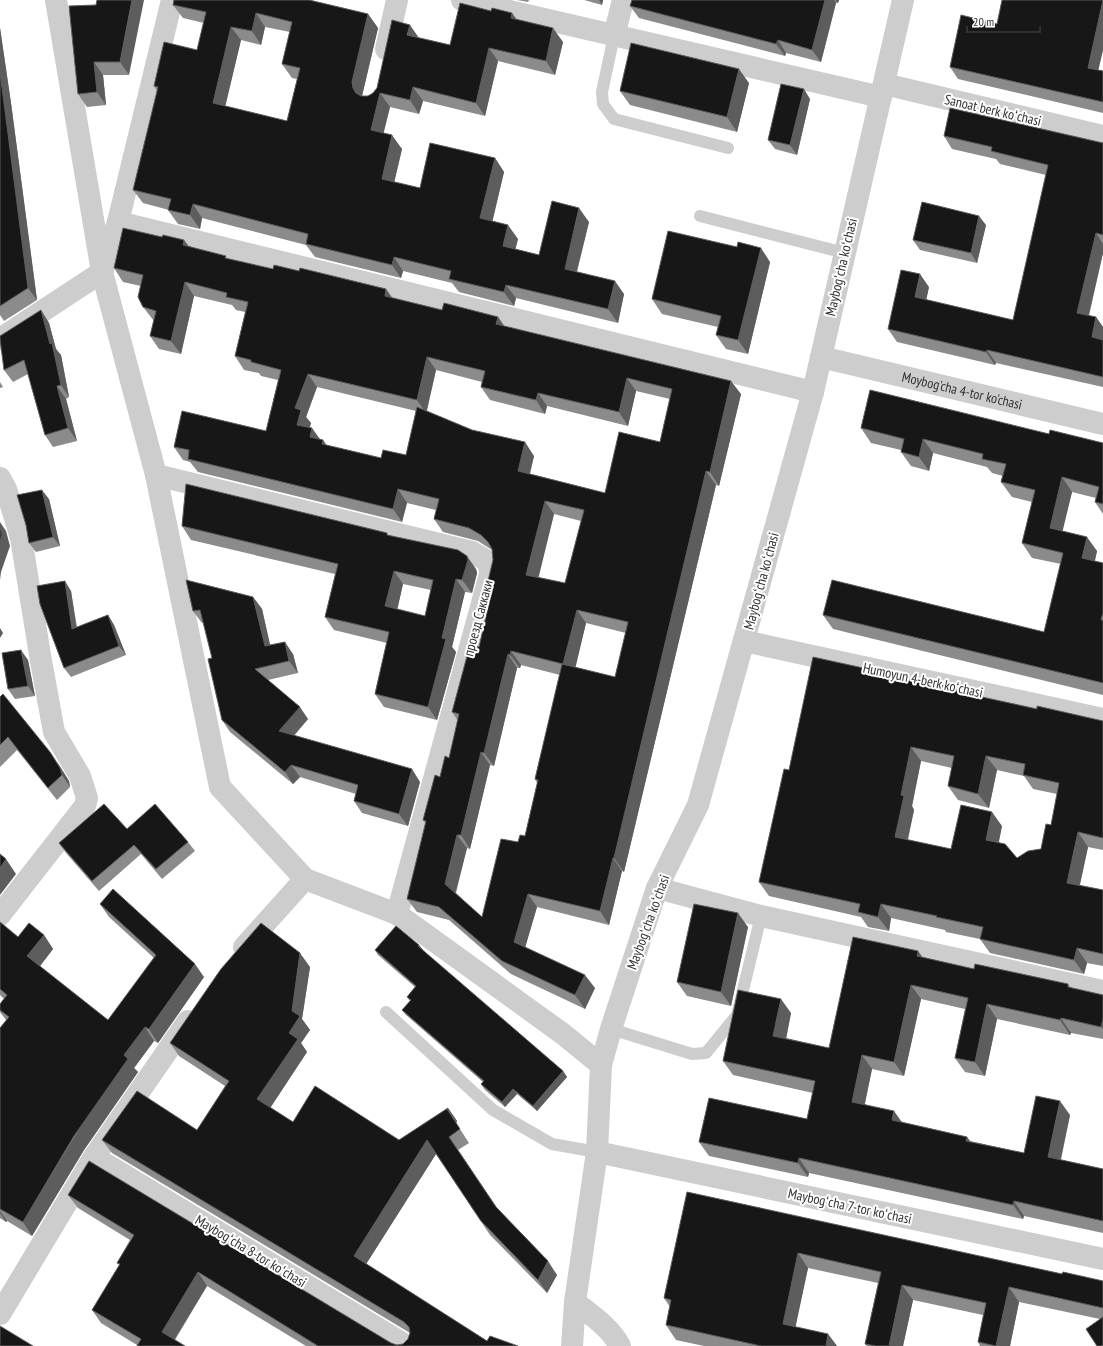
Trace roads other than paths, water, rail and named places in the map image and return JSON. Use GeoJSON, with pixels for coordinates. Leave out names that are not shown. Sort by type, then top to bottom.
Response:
{"type":"FeatureCollection","features":[{"type":"Feature","properties":{"kind":"street"},"geometry":{"type":"LineString","coordinates":[[56,0],[102,272],[156,475],[220,787],[305,879],[397,914],[563,1034],[601,1065]]}},
{"type":"Feature","properties":{"kind":"street"},"geometry":{"type":"LineString","coordinates":[[0,339],[102,272],[118,222],[172,0]]}},
{"type":"Feature","properties":{"kind":"street"},"geometry":{"type":"LineString","coordinates":[[381,68],[397,0]]}},
{"type":"Feature","properties":{"kind":"street","name":"Sanoat berk koʻchasi"},"geometry":{"type":"LineString","coordinates":[[462,0],[614,36],[1103,136]]}},
{"type":"Feature","properties":{"kind":"street"},"geometry":{"type":"LineString","coordinates":[[614,36],[623,0]]}},
{"type":"Feature","properties":{"kind":"street","name":"Maybogʻcha koʻchasi"},"geometry":{"type":"LineString","coordinates":[[572,1346],[575,1302],[597,1152],[601,1065],[611,1029],[657,888],[698,805],[813,392],[903,0]]}},
{"type":"Feature","properties":{"kind":"street"},"geometry":{"type":"LineString","coordinates":[[118,222],[813,392]]}},
{"type":"Feature","properties":{"kind":"street","name":"Moybog'cha 4-tor ko'chasi"},"geometry":{"type":"LineString","coordinates":[[820,357],[1103,424]]}},
{"type":"Feature","properties":{"kind":"street","name":"проезд Саккаки"},"geometry":{"type":"LineString","coordinates":[[156,475],[472,552],[484,559],[489,564],[490,574],[397,914]]}},
{"type":"Feature","properties":{"kind":"street"},"geometry":{"type":"LineString","coordinates":[[0,478],[6,489],[21,538],[40,661],[54,732],[80,776],[87,798],[85,806],[0,915]]}},
{"type":"Feature","properties":{"kind":"street","name":"Humoyun 4-berk koʻchasi"},"geometry":{"type":"LineString","coordinates":[[744,641],[1103,719]]}},
{"type":"Feature","properties":{"kind":"street"},"geometry":{"type":"LineString","coordinates":[[230,964],[305,879]]}},
{"type":"Feature","properties":{"kind":"street"},"geometry":{"type":"LineString","coordinates":[[657,888],[761,916],[1103,990]]}},
{"type":"Feature","properties":{"kind":"street"},"geometry":{"type":"LineString","coordinates":[[0,1314],[94,1157],[198,1008]]}},
{"type":"Feature","properties":{"kind":"street","name":"Maybogʻcha 7-tor koʻchasi"},"geometry":{"type":"LineString","coordinates":[[597,1152],[1103,1259]]}},
{"type":"Feature","properties":{"kind":"street","name":"Maybogʻcha 8-tor koʻchasi"},"geometry":{"type":"LineString","coordinates":[[94,1157],[407,1346]]}},
{"type":"Feature","properties":{"kind":"street"},"geometry":{"type":"LineString","coordinates":[[575,1302],[599,1321],[616,1338],[620,1346]]}},
{"type":"Feature","properties":{"kind":"lane"},"geometry":{"type":"LineString","coordinates":[[614,36],[602,92],[603,104],[614,118],[728,148]]}},
{"type":"Feature","properties":{"kind":"lane"},"geometry":{"type":"LineString","coordinates":[[700,216],[845,253]]}},
{"type":"Feature","properties":{"kind":"lane"},"geometry":{"type":"LineString","coordinates":[[611,1029],[692,1054],[706,1053],[737,1015],[761,916]]}},
{"type":"Feature","properties":{"kind":"lane"},"geometry":{"type":"LineString","coordinates":[[386,1012],[493,1110],[552,1144],[597,1152]]}}]}
